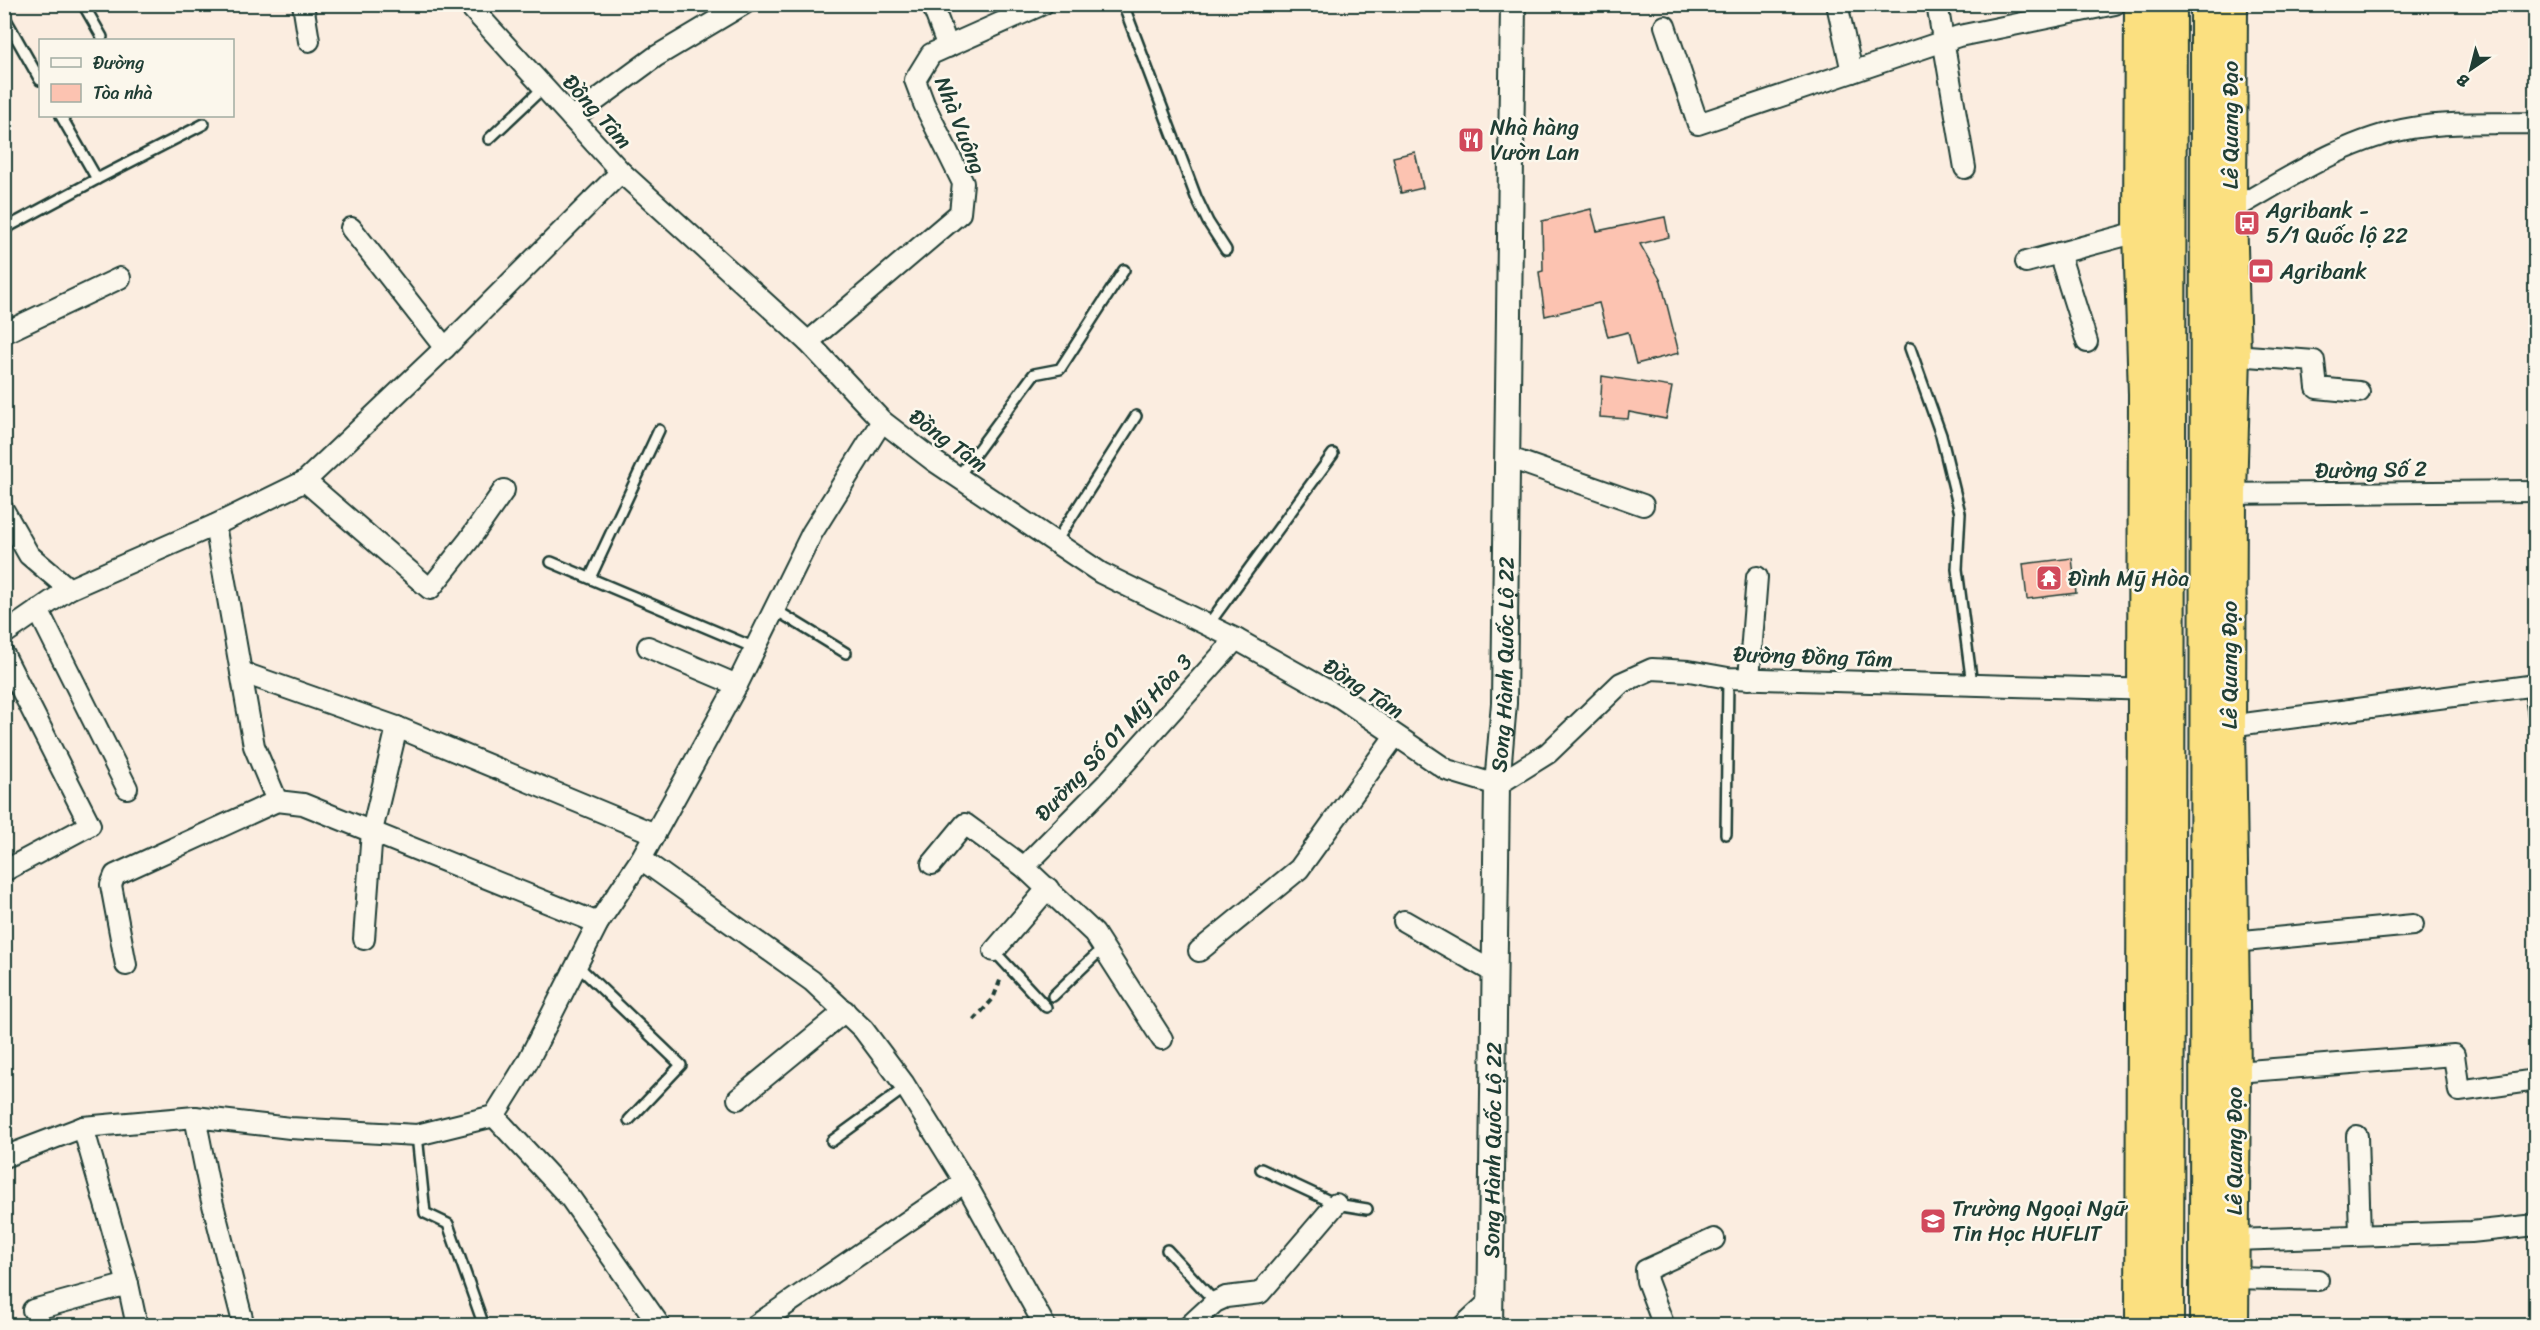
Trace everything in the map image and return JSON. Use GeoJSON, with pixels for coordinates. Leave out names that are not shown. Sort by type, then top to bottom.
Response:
{"type":"FeatureCollection","features":[{"type":"Feature","properties":{"kind":"highway"},"geometry":{"type":"LineString","coordinates":[[2141,4],[2155,228],[2155,690],[2167,1326]]}},
{"type":"Feature","properties":{"kind":"highway"},"geometry":{"type":"LineString","coordinates":[[2155,228],[2170,4]]}},
{"type":"Feature","properties":{"kind":"highway","name":"Lê Quang Đạo"},"geometry":{"type":"LineString","coordinates":[[2206,1326],[2219,1073],[2218,494],[2207,4]]}},
{"type":"Feature","properties":{"kind":"highway","name":"Lê Quang Đạo"},"geometry":{"type":"LineString","coordinates":[[2231,4],[2230,211],[2234,355],[2218,494],[2229,726],[2233,942],[2219,1073],[2234,1240],[2232,1326]]}},
{"type":"Feature","properties":{"kind":"highway"},"geometry":{"type":"LineString","coordinates":[[2142,1326],[2155,690]]}},
{"type":"Feature","properties":{"kind":"street"},"geometry":{"type":"LineString","coordinates":[[303,4],[309,41]]}},
{"type":"Feature","properties":{"kind":"street","name":"Đồng Tâm"},"geometry":{"type":"LineString","coordinates":[[468,4],[621,172],[808,342],[882,421],[958,477],[1101,573],[1236,639],[1341,698],[1447,770],[1497,785]]}},
{"type":"Feature","properties":{"kind":"street"},"geometry":{"type":"LineString","coordinates":[[572,118],[655,57],[744,4]]}},
{"type":"Feature","properties":{"kind":"street"},"geometry":{"type":"LineString","coordinates":[[932,4],[948,47]]}},
{"type":"Feature","properties":{"kind":"street","name":"Nhà Vuông"},"geometry":{"type":"LineString","coordinates":[[808,342],[960,213],[963,183],[924,104],[915,80],[931,54],[1043,4]]}},
{"type":"Feature","properties":{"kind":"street","name":"Song Hành Quốc Lộ 22"},"geometry":{"type":"LineString","coordinates":[[1490,1326],[1497,785],[1504,703],[1513,4]]}},
{"type":"Feature","properties":{"kind":"street"},"geometry":{"type":"LineString","coordinates":[[1837,4],[1852,72]]}},
{"type":"Feature","properties":{"kind":"street"},"geometry":{"type":"LineString","coordinates":[[1936,4],[1965,168]]}},
{"type":"Feature","properties":{"kind":"street"},"geometry":{"type":"LineString","coordinates":[[1665,26],[1698,124],[1959,36],[2115,4]]}},
{"type":"Feature","properties":{"kind":"street"},"geometry":{"type":"LineString","coordinates":[[2230,211],[2327,157],[2383,136],[2411,128],[2443,124],[2535,123]]}},
{"type":"Feature","properties":{"kind":"street"},"geometry":{"type":"LineString","coordinates":[[4,634],[69,589],[215,525],[305,481],[445,348],[621,172]]}},
{"type":"Feature","properties":{"kind":"street"},"geometry":{"type":"LineString","coordinates":[[351,228],[445,348]]}},
{"type":"Feature","properties":{"kind":"street"},"geometry":{"type":"LineString","coordinates":[[2026,262],[2155,228]]}},
{"type":"Feature","properties":{"kind":"street"},"geometry":{"type":"LineString","coordinates":[[2059,253],[2087,342]]}},
{"type":"Feature","properties":{"kind":"street"},"geometry":{"type":"LineString","coordinates":[[4,333],[120,278]]}},
{"type":"Feature","properties":{"kind":"street"},"geometry":{"type":"LineString","coordinates":[[2234,355],[2313,361],[2317,388],[2359,392]]}},
{"type":"Feature","properties":{"kind":"street"},"geometry":{"type":"LineString","coordinates":[[4,1157],[83,1127],[195,1117],[290,1128],[417,1135],[494,1116],[527,1063],[598,923],[655,834],[736,685],[812,533],[882,421]]}},
{"type":"Feature","properties":{"kind":"street"},"geometry":{"type":"LineString","coordinates":[[1507,457],[1643,505]]}},
{"type":"Feature","properties":{"kind":"street"},"geometry":{"type":"LineString","coordinates":[[305,481],[430,589],[469,540],[504,490]]}},
{"type":"Feature","properties":{"kind":"street","name":"Đường Số 2"},"geometry":{"type":"LineString","coordinates":[[2218,494],[2535,491]]}},
{"type":"Feature","properties":{"kind":"street"},"geometry":{"type":"LineString","coordinates":[[6,516],[29,555],[69,589]]}},
{"type":"Feature","properties":{"kind":"street"},"geometry":{"type":"LineString","coordinates":[[215,525],[254,746],[276,801]]}},
{"type":"Feature","properties":{"kind":"street"},"geometry":{"type":"LineString","coordinates":[[1749,679],[1757,577]]}},
{"type":"Feature","properties":{"kind":"street"},"geometry":{"type":"LineString","coordinates":[[38,610],[127,788]]}},
{"type":"Feature","properties":{"kind":"street","name":"Đường Số 01 Mỹ Hòa 3"},"geometry":{"type":"LineString","coordinates":[[1024,867],[1107,783],[1236,639]]}},
{"type":"Feature","properties":{"kind":"street"},"geometry":{"type":"LineString","coordinates":[[648,647],[736,685]]}},
{"type":"Feature","properties":{"kind":"street"},"geometry":{"type":"LineString","coordinates":[[4,655],[93,831],[6,870],[4,867]]}},
{"type":"Feature","properties":{"kind":"street","name":"Đường Đồng Tâm"},"geometry":{"type":"LineString","coordinates":[[1497,785],[1548,753],[1621,683],[1652,669],[1689,671],[1749,679],[2155,690]]}},
{"type":"Feature","properties":{"kind":"street"},"geometry":{"type":"LineString","coordinates":[[241,672],[397,727],[655,834]]}},
{"type":"Feature","properties":{"kind":"street"},"geometry":{"type":"LineString","coordinates":[[2229,726],[2532,686]]}},
{"type":"Feature","properties":{"kind":"street"},"geometry":{"type":"LineString","coordinates":[[364,939],[372,831],[397,727]]}},
{"type":"Feature","properties":{"kind":"street"},"geometry":{"type":"LineString","coordinates":[[1199,951],[1299,869],[1395,736]]}},
{"type":"Feature","properties":{"kind":"street"},"geometry":{"type":"LineString","coordinates":[[126,965],[112,880],[126,870],[276,801],[303,804],[598,923]]}},
{"type":"Feature","properties":{"kind":"street"},"geometry":{"type":"LineString","coordinates":[[932,864],[965,824],[1024,867],[1094,933],[1162,1039]]}},
{"type":"Feature","properties":{"kind":"street"},"geometry":{"type":"LineString","coordinates":[[641,859],[812,981],[845,1011],[884,1054],[965,1182],[1045,1326]]}},
{"type":"Feature","properties":{"kind":"street"},"geometry":{"type":"LineString","coordinates":[[994,951],[1048,888]]}},
{"type":"Feature","properties":{"kind":"street"},"geometry":{"type":"LineString","coordinates":[[1404,921],[1495,973]]}},
{"type":"Feature","properties":{"kind":"street"},"geometry":{"type":"LineString","coordinates":[[2233,942],[2413,925]]}},
{"type":"Feature","properties":{"kind":"street"},"geometry":{"type":"LineString","coordinates":[[738,1099],[845,1011]]}},
{"type":"Feature","properties":{"kind":"street"},"geometry":{"type":"LineString","coordinates":[[2219,1073],[2454,1055],[2459,1091],[2535,1080]]}},
{"type":"Feature","properties":{"kind":"street"},"geometry":{"type":"LineString","coordinates":[[494,1116],[571,1199],[660,1326]]}},
{"type":"Feature","properties":{"kind":"street"},"geometry":{"type":"LineString","coordinates":[[195,1117],[211,1197],[244,1326]]}},
{"type":"Feature","properties":{"kind":"street"},"geometry":{"type":"LineString","coordinates":[[83,1127],[128,1284],[137,1326]]}},
{"type":"Feature","properties":{"kind":"street"},"geometry":{"type":"LineString","coordinates":[[2357,1136],[2360,1235]]}},
{"type":"Feature","properties":{"kind":"street"},"geometry":{"type":"LineString","coordinates":[[755,1326],[965,1182]]}},
{"type":"Feature","properties":{"kind":"street"},"geometry":{"type":"LineString","coordinates":[[1189,1326],[1215,1302],[1226,1297],[1260,1293],[1336,1204]]}},
{"type":"Feature","properties":{"kind":"street"},"geometry":{"type":"LineString","coordinates":[[2234,1240],[2471,1232],[2535,1225]]}},
{"type":"Feature","properties":{"kind":"street"},"geometry":{"type":"LineString","coordinates":[[1664,1326],[1647,1281],[1646,1270],[1714,1239]]}},
{"type":"Feature","properties":{"kind":"street"},"geometry":{"type":"LineString","coordinates":[[2233,1278],[2319,1280]]}},
{"type":"Feature","properties":{"kind":"street"},"geometry":{"type":"LineString","coordinates":[[33,1310],[128,1284]]}},
{"type":"Feature","properties":{"kind":"street"},"geometry":{"type":"LineString","coordinates":[[1463,1326],[1491,1300]]}},
{"type":"Feature","properties":{"kind":"lane"},"geometry":{"type":"LineString","coordinates":[[83,4],[102,37]]}},
{"type":"Feature","properties":{"kind":"lane"},"geometry":{"type":"LineString","coordinates":[[1123,4],[1196,197],[1208,222],[1226,250]]}},
{"type":"Feature","properties":{"kind":"lane"},"geometry":{"type":"LineString","coordinates":[[4,16],[39,78]]}},
{"type":"Feature","properties":{"kind":"lane"},"geometry":{"type":"LineString","coordinates":[[489,139],[544,87]]}},
{"type":"Feature","properties":{"kind":"lane"},"geometry":{"type":"LineString","coordinates":[[62,117],[97,179]]}},
{"type":"Feature","properties":{"kind":"lane"},"geometry":{"type":"LineString","coordinates":[[4,229],[204,124]]}},
{"type":"Feature","properties":{"kind":"lane"},"geometry":{"type":"LineString","coordinates":[[958,477],[1034,374],[1060,369],[1124,270]]}},
{"type":"Feature","properties":{"kind":"lane"},"geometry":{"type":"LineString","coordinates":[[1910,348],[1941,435],[1960,513],[1957,568],[1972,685]]}},
{"type":"Feature","properties":{"kind":"lane"},"geometry":{"type":"LineString","coordinates":[[1055,543],[1136,416]]}},
{"type":"Feature","properties":{"kind":"lane"},"geometry":{"type":"LineString","coordinates":[[590,578],[659,430]]}},
{"type":"Feature","properties":{"kind":"lane"},"geometry":{"type":"LineString","coordinates":[[1208,625],[1333,454]]}},
{"type":"Feature","properties":{"kind":"lane"},"geometry":{"type":"LineString","coordinates":[[551,562],[755,648]]}},
{"type":"Feature","properties":{"kind":"lane"},"geometry":{"type":"LineString","coordinates":[[774,609],[846,653]]}},
{"type":"Feature","properties":{"kind":"lane"},"geometry":{"type":"LineString","coordinates":[[1726,834],[1728,678]]}},
{"type":"Feature","properties":{"kind":"lane"},"geometry":{"type":"LineString","coordinates":[[2532,686],[2535,729]]}},
{"type":"Feature","properties":{"kind":"lane"},"geometry":{"type":"LineString","coordinates":[[1053,996],[1104,947]]}},
{"type":"Feature","properties":{"kind":"lane"},"geometry":{"type":"LineString","coordinates":[[994,951],[1046,1007]]}},
{"type":"Feature","properties":{"kind":"lane"},"geometry":{"type":"LineString","coordinates":[[577,965],[681,1065],[629,1120]]}},
{"type":"Feature","properties":{"kind":"lane"},"geometry":{"type":"LineString","coordinates":[[832,1141],[906,1087]]}},
{"type":"Feature","properties":{"kind":"lane"},"geometry":{"type":"LineString","coordinates":[[417,1135],[425,1213],[448,1224],[484,1326]]}},
{"type":"Feature","properties":{"kind":"lane"},"geometry":{"type":"LineString","coordinates":[[1261,1169],[1336,1204],[1367,1209]]}},
{"type":"Feature","properties":{"kind":"lane"},"geometry":{"type":"LineString","coordinates":[[1167,1250],[1215,1302]]}},
{"type":"Feature","properties":{"kind":"path"},"geometry":{"type":"LineString","coordinates":[[974,1020],[993,999],[1001,978],[994,951]]}},
{"type":"Feature","properties":{"kind":"building"},"geometry":{"type":"Polygon","coordinates":[[[1415,152],[1423,188],[1401,193],[1393,157],[1415,152]]]}},
{"type":"Feature","properties":{"kind":"building"},"geometry":{"type":"Polygon","coordinates":[[[1591,209],[1597,231],[1665,217],[1669,237],[1640,244],[1661,281],[1679,353],[1636,364],[1628,332],[1608,337],[1599,303],[1545,316],[1539,272],[1543,271],[1542,221],[1591,209]]]}},
{"type":"Feature","properties":{"kind":"building"},"geometry":{"type":"Polygon","coordinates":[[[1602,376],[1672,387],[1666,419],[1629,412],[1628,419],[1600,417],[1602,376]]]}},
{"type":"Feature","properties":{"kind":"building","name":"Đình Mỹ Hòa"},"geometry":{"type":"Polygon","coordinates":[[[2072,558],[2076,593],[2027,599],[2023,564],[2072,558]]]}},
{"type":"Feature","properties":{"kind":"place","name":"Nhà hàng Vườn Lan"},"geometry":{"type":"Point","coordinates":[1471,140]}},
{"type":"Feature","properties":{"kind":"place","name":"Agribank - 5/1 Quốc lộ 22"},"geometry":{"type":"Point","coordinates":[2247,223]}},
{"type":"Feature","properties":{"kind":"place","name":"Agribank"},"geometry":{"type":"Point","coordinates":[2261,271]}},
{"type":"Feature","properties":{"kind":"place","name":"Đình Mỹ Hòa"},"geometry":{"type":"Point","coordinates":[2049,578]}},
{"type":"Feature","properties":{"kind":"place","name":"Trường Ngoại Ngữ Tin Học HUFLIT"},"geometry":{"type":"Point","coordinates":[1933,1221]}}]}
